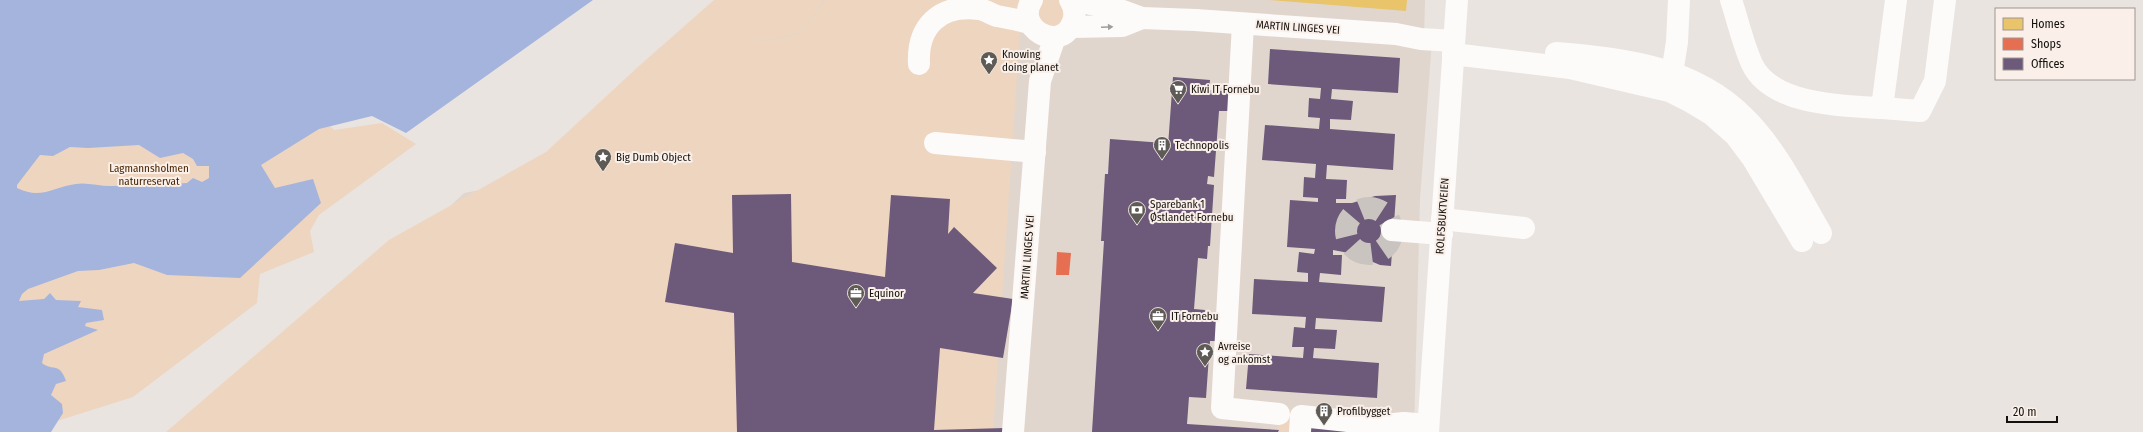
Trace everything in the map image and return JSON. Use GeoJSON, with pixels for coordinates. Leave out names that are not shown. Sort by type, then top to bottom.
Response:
{"type":"FeatureCollection","features":[{"type":"Feature","properties":{"kind":"street","name":"MARTIN LINGES VEI"},"geometry":{"type":"LineString","coordinates":[[1072,0],[1123,11],[1142,18],[1404,35],[1488,57],[1497,52],[1511,50],[1574,54],[1635,63],[1671,82]]}},
{"type":"Feature","properties":{"kind":"street"},"geometry":{"type":"LineString","coordinates":[[1032,1],[1028,13],[1048,30],[1075,13],[1072,0]]}},
{"type":"Feature","properties":{"kind":"street","name":"ROLFSBUKTVEIEN"},"geometry":{"type":"LineString","coordinates":[[1428,429],[1457,0]]}},
{"type":"Feature","properties":{"kind":"street"},"geometry":{"type":"LineString","coordinates":[[1679,0],[1671,82],[1688,78],[1714,93],[1744,117],[1770,149],[1812,237]]}},
{"type":"Feature","properties":{"kind":"street"},"geometry":{"type":"LineString","coordinates":[[1731,0],[1752,65],[1772,87],[1796,97],[1824,104],[1920,111],[1935,81],[1945,0]]}},
{"type":"Feature","properties":{"kind":"street"},"geometry":{"type":"LineString","coordinates":[[1882,108],[1896,0]]}},
{"type":"Feature","properties":{"kind":"street","name":"MARTIN LINGES VEI"},"geometry":{"type":"LineString","coordinates":[[919,64],[918,49],[927,27],[947,12],[980,9],[997,4],[1032,1]]}},
{"type":"Feature","properties":{"kind":"street","name":"MARTIN LINGES VEI"},"geometry":{"type":"LineString","coordinates":[[980,9],[1048,30],[1122,26],[1142,18]]}},
{"type":"Feature","properties":{"kind":"street"},"geometry":{"type":"LineString","coordinates":[[1243,24],[1222,408],[1279,414]]}},
{"type":"Feature","properties":{"kind":"street","name":"MARTIN LINGES VEI"},"geometry":{"type":"LineString","coordinates":[[1013,432],[1040,81],[1048,30]]}},
{"type":"Feature","properties":{"kind":"street"},"geometry":{"type":"LineString","coordinates":[[935,143],[1035,152]]}},
{"type":"Feature","properties":{"kind":"street"},"geometry":{"type":"LineString","coordinates":[[1392,230],[1442,227],[1524,228]]}},
{"type":"Feature","properties":{"kind":"street"},"geometry":{"type":"LineString","coordinates":[[1300,432],[1301,416],[1389,428],[1404,423],[1428,429]]}},
{"type":"Feature","properties":{"kind":"shaded area"},"geometry":{"type":"Polygon","coordinates":[[[746,0],[1425,0],[1424,39],[1432,40],[1420,199],[1414,432],[213,432],[464,193],[538,179],[746,0]]]}},
{"type":"Feature","properties":{"kind":"green space"},"geometry":{"type":"Polygon","coordinates":[[[714,0],[824,0],[800,33],[724,49],[800,34],[825,0],[1022,0],[993,432],[166,432],[389,240],[546,152],[639,66],[714,0]]]}},
{"type":"Feature","properties":{"kind":"green space"},"geometry":{"type":"Polygon","coordinates":[[[1043,0],[1059,0],[1063,3],[1066,23],[1048,31],[1035,10],[1043,0]]]}},
{"type":"Feature","properties":{"kind":"green space","name":"Lagmannsholmen naturreservat"},"geometry":{"type":"Polygon","coordinates":[[[0,42],[301,96],[334,130],[382,123],[416,144],[319,215],[310,231],[314,252],[260,274],[257,303],[133,397],[57,421],[18,324],[0,42]]]}},
{"type":"Feature","properties":{"kind":"green space"},"geometry":{"type":"Polygon","coordinates":[[[1280,408],[1296,410],[1294,432],[1278,432],[1280,408]]]}},
{"type":"Feature","properties":{"kind":"water","name":"Lagmannsholmen naturreservat"},"geometry":{"type":"Polygon","coordinates":[[[0,0],[593,0],[406,133],[372,116],[319,129],[261,165],[275,188],[313,179],[321,203],[240,278],[167,275],[134,263],[99,270],[78,271],[28,289],[22,294],[19,301],[44,299],[50,293],[56,300],[81,301],[78,307],[102,310],[104,320],[86,323],[85,326],[98,330],[44,354],[42,363],[46,366],[61,371],[66,381],[56,384],[51,395],[62,404],[63,413],[51,432],[0,432],[0,0]],[[139,145],[88,148],[70,147],[53,156],[40,155],[17,185],[17,188],[33,193],[40,193],[80,184],[110,186],[187,183],[193,178],[202,182],[209,178],[209,166],[197,166],[193,159],[183,153],[160,158],[139,145]]]}},
{"type":"Feature","properties":{"kind":"building: Homes"},"geometry":{"type":"Polygon","coordinates":[[[1269,0],[1407,0],[1406,11],[1269,0]]]}},
{"type":"Feature","properties":{"kind":"building: Shops"},"geometry":{"type":"Polygon","coordinates":[[[1057,252],[1071,253],[1069,275],[1056,275],[1057,252]]]}},
{"type":"Feature","properties":{"kind":"building: Offices"},"geometry":{"type":"Polygon","coordinates":[[[1270,49],[1400,58],[1398,93],[1332,89],[1331,99],[1353,101],[1351,120],[1330,119],[1330,129],[1395,134],[1393,170],[1327,165],[1326,179],[1347,180],[1346,199],[1336,199],[1336,203],[1352,203],[1375,196],[1396,195],[1391,266],[1380,265],[1354,254],[1333,250],[1333,255],[1342,255],[1341,275],[1320,273],[1319,282],[1385,287],[1382,322],[1316,318],[1315,329],[1337,330],[1335,349],[1314,348],[1313,358],[1379,363],[1377,398],[1246,389],[1249,354],[1303,358],[1304,347],[1292,347],[1294,327],[1305,328],[1306,317],[1252,314],[1254,279],[1308,282],[1308,273],[1297,272],[1299,252],[1314,254],[1315,249],[1287,247],[1290,200],[1318,202],[1318,198],[1303,197],[1304,177],[1315,178],[1316,164],[1262,160],[1265,125],[1319,129],[1320,118],[1308,117],[1309,98],[1320,99],[1321,88],[1268,84],[1270,49]]]}},
{"type":"Feature","properties":{"kind":"building: Offices"},"geometry":{"type":"Polygon","coordinates":[[[1173,77],[1210,80],[1209,90],[1234,92],[1232,111],[1219,111],[1214,177],[1208,176],[1207,184],[1214,185],[1210,246],[1208,246],[1207,259],[1198,258],[1194,309],[1205,310],[1204,321],[1218,321],[1217,341],[1210,341],[1206,398],[1189,397],[1187,424],[1279,430],[1278,432],[1092,432],[1104,241],[1101,241],[1105,174],[1108,174],[1110,139],[1164,143],[1164,146],[1168,146],[1173,77]]]}},
{"type":"Feature","properties":{"kind":"building: Offices","name":"Equinor"},"geometry":{"type":"Polygon","coordinates":[[[791,194],[792,262],[885,277],[891,195],[950,199],[948,234],[954,227],[997,268],[973,293],[1013,299],[1003,358],[940,348],[934,430],[1005,428],[1005,432],[737,432],[734,313],[665,302],[675,243],[733,253],[732,195],[791,194]]]}},
{"type":"Feature","properties":{"kind":"building: Offices","name":"Profilbygget"},"geometry":{"type":"Polygon","coordinates":[[[1307,423],[1375,432],[1306,432],[1307,423]]]}},
{"type":"Feature","properties":{"kind":"tunnel"},"geometry":{"type":"LineString","coordinates":[[1364,208],[1374,208],[1382,212],[1388,218],[1392,226],[1392,231],[1392,236],[1388,244],[1382,250],[1374,254],[1364,254],[1356,250],[1350,244],[1346,236],[1346,226],[1350,218],[1356,212],[1364,208]]}},
{"type":"Feature","properties":{"kind":"place","name":"Knowing doing planet"},"geometry":{"type":"Point","coordinates":[989,75]}},
{"type":"Feature","properties":{"kind":"place","name":"Kiwi IT Fornebu"},"geometry":{"type":"Point","coordinates":[1178,104]}},
{"type":"Feature","properties":{"kind":"place","name":"Technopolis"},"geometry":{"type":"Point","coordinates":[1162,160]}},
{"type":"Feature","properties":{"kind":"place","name":"Big Dumb Object"},"geometry":{"type":"Point","coordinates":[603,172]}},
{"type":"Feature","properties":{"kind":"place","name":"Sparebank 1 Østlandet Fornebu"},"geometry":{"type":"Point","coordinates":[1137,225]}},
{"type":"Feature","properties":{"kind":"place","name":"Equinor"},"geometry":{"type":"Point","coordinates":[856,308]}},
{"type":"Feature","properties":{"kind":"place","name":"IT Fornebu"},"geometry":{"type":"Point","coordinates":[1158,331]}},
{"type":"Feature","properties":{"kind":"place","name":"Avreise og ankomst"},"geometry":{"type":"Point","coordinates":[1205,367]}},
{"type":"Feature","properties":{"kind":"place","name":"Profilbygget"},"geometry":{"type":"Point","coordinates":[1324,426]}}]}
